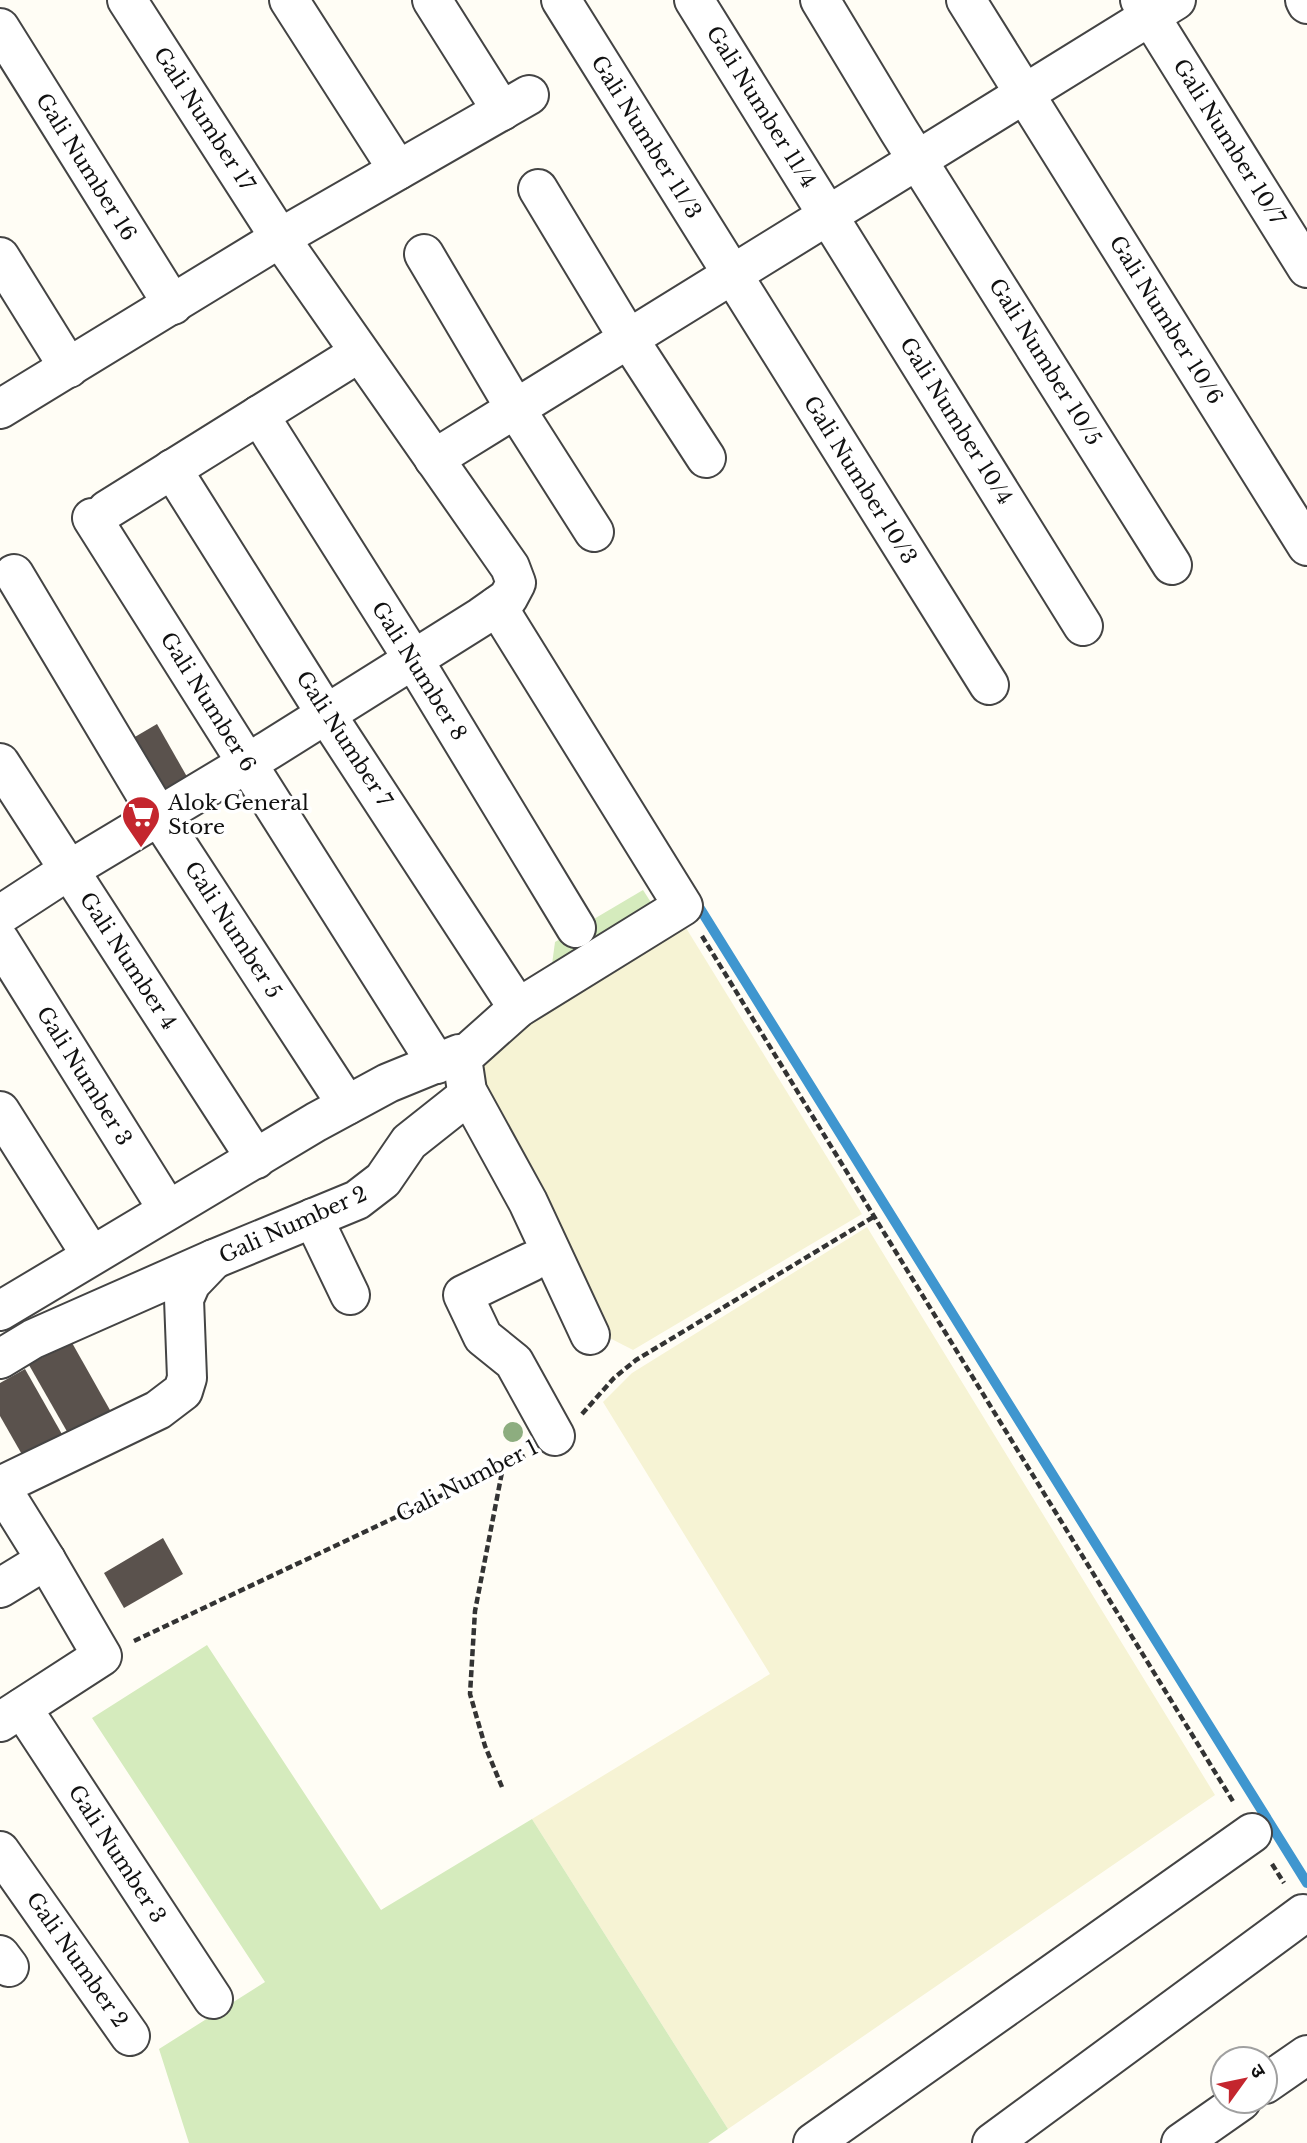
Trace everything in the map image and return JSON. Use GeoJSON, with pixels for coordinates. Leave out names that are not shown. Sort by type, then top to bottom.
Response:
{"type":"FeatureCollection","features":[{"type":"Feature","properties":{"kind":"street","name":"Gali Number 17"},"geometry":{"type":"LineString","coordinates":[[127,0],[280,238],[510,567],[516,583],[508,598],[497,606]]}},
{"type":"Feature","properties":{"kind":"street"},"geometry":{"type":"LineString","coordinates":[[289,0],[398,170]]}},
{"type":"Feature","properties":{"kind":"street"},"geometry":{"type":"LineString","coordinates":[[0,409],[280,238],[515,103],[432,0]]}},
{"type":"Feature","properties":{"kind":"street","name":"Gali Number 11/3"},"geometry":{"type":"LineString","coordinates":[[561,0],[731,274]]}},
{"type":"Feature","properties":{"kind":"street","name":"Gali Number 11/4"},"geometry":{"type":"LineString","coordinates":[[694,0],[828,215]]}},
{"type":"Feature","properties":{"kind":"street","name":"Gali Number 10/5"},"geometry":{"type":"LineString","coordinates":[[820,0],[917,160],[1172,565]]}},
{"type":"Feature","properties":{"kind":"street","name":"Gali Number 10/6"},"geometry":{"type":"LineString","coordinates":[[965,0],[1307,546]]}},
{"type":"Feature","properties":{"kind":"street"},"geometry":{"type":"LineString","coordinates":[[434,459],[1024,94],[1155,5]]}},
{"type":"Feature","properties":{"kind":"street","name":"Gali Number 10/7"},"geometry":{"type":"LineString","coordinates":[[1155,5],[1307,268]]}},
{"type":"Feature","properties":{"kind":"street","name":"Gali Number 16"},"geometry":{"type":"LineString","coordinates":[[0,28],[173,305]]}},
{"type":"Feature","properties":{"kind":"street"},"geometry":{"type":"LineString","coordinates":[[538,190],[628,338],[706,458]]}},
{"type":"Feature","properties":{"kind":"street","name":"Gali Number 10/4"},"geometry":{"type":"LineString","coordinates":[[828,215],[1083,626]]}},
{"type":"Feature","properties":{"kind":"street"},"geometry":{"type":"LineString","coordinates":[[424,254],[515,408],[594,532]]}},
{"type":"Feature","properties":{"kind":"street"},"geometry":{"type":"LineString","coordinates":[[0,257],[69,368]]}},
{"type":"Feature","properties":{"kind":"street","name":"Gali Number 10/3"},"geometry":{"type":"LineString","coordinates":[[731,274],[989,685]]}},
{"type":"Feature","properties":{"kind":"street"},"geometry":{"type":"LineString","coordinates":[[172,469],[346,362]]}},
{"type":"Feature","properties":{"kind":"street","name":"Gali Number 8"},"geometry":{"type":"LineString","coordinates":[[259,415],[413,659],[576,928]]}},
{"type":"Feature","properties":{"kind":"street","name":"Gali Number 6"},"geometry":{"type":"LineString","coordinates":[[172,469],[99,514],[247,764],[454,1056]]}},
{"type":"Feature","properties":{"kind":"street","name":"Gali Number 7"},"geometry":{"type":"LineString","coordinates":[[172,469],[326,714],[518,1008]]}},
{"type":"Feature","properties":{"kind":"street","name":"Gali Number 5"},"geometry":{"type":"LineString","coordinates":[[14,574],[158,815],[347,1105]]}},
{"type":"Feature","properties":{"kind":"street"},"geometry":{"type":"LineString","coordinates":[[0,915],[158,815],[247,764],[497,606],[683,906],[518,1008],[454,1056],[388,1083],[347,1105],[90,1255],[0,1311]]}},
{"type":"Feature","properties":{"kind":"street","name":"Gali Number 4"},"geometry":{"type":"LineString","coordinates":[[0,763],[256,1159]]}},
{"type":"Feature","properties":{"kind":"street","name":"Gali Number 3"},"geometry":{"type":"LineString","coordinates":[[0,942],[168,1210]]}},
{"type":"Feature","properties":{"kind":"street"},"geometry":{"type":"LineString","coordinates":[[454,1056],[462,1058],[467,1091],[528,1202],[590,1335]]}},
{"type":"Feature","properties":{"kind":"street","name":"Gali Number 2"},"geometry":{"type":"LineString","coordinates":[[0,1486],[158,1410],[183,1391],[187,1378],[184,1300],[191,1283],[214,1259],[357,1200],[373,1189],[383,1180],[409,1142],[462,1100],[467,1091]]}},
{"type":"Feature","properties":{"kind":"street"},"geometry":{"type":"LineString","coordinates":[[0,1111],[90,1255]]}},
{"type":"Feature","properties":{"kind":"street"},"geometry":{"type":"LineString","coordinates":[[313,1217],[350,1295]]}},
{"type":"Feature","properties":{"kind":"street"},"geometry":{"type":"LineString","coordinates":[[0,1359],[33,1339],[214,1259]]}},
{"type":"Feature","properties":{"kind":"street"},"geometry":{"type":"LineString","coordinates":[[531,1262],[463,1295],[483,1337],[514,1362],[555,1436]]}},
{"type":"Feature","properties":{"kind":"street"},"geometry":{"type":"LineString","coordinates":[[0,1486],[102,1656],[11,1715]]}},
{"type":"Feature","properties":{"kind":"street"},"geometry":{"type":"LineString","coordinates":[[0,1588],[46,1560]]}},
{"type":"Feature","properties":{"kind":"street","name":"Gali Number 3"},"geometry":{"type":"LineString","coordinates":[[11,1715],[212,1999]]}},
{"type":"Feature","properties":{"kind":"street"},"geometry":{"type":"LineString","coordinates":[[813,2143],[1252,1833]]}},
{"type":"Feature","properties":{"kind":"street","name":"Gali Number 2"},"geometry":{"type":"LineString","coordinates":[[0,1851],[130,2036]]}},
{"type":"Feature","properties":{"kind":"street"},"geometry":{"type":"LineString","coordinates":[[992,2143],[1303,1914]]}},
{"type":"Feature","properties":{"kind":"street"},"geometry":{"type":"LineString","coordinates":[[1279,2074],[1307,2055]]}},
{"type":"Feature","properties":{"kind":"street"},"geometry":{"type":"LineString","coordinates":[[1181,2143],[1221,2115]]}},
{"type":"Feature","properties":{"kind":"path"},"geometry":{"type":"LineString","coordinates":[[683,906],[1303,1914]]}},
{"type":"Feature","properties":{"kind":"path","name":"Gali Number 1"},"geometry":{"type":"LineString","coordinates":[[102,1656],[526,1456],[573,1424],[614,1378],[636,1360],[875,1215]]}},
{"type":"Feature","properties":{"kind":"path"},"geometry":{"type":"LineString","coordinates":[[502,1787],[485,1746],[470,1695],[475,1611],[504,1466]]}},
{"type":"Feature","properties":{"kind":"shaded area"},"geometry":{"type":"Polygon","coordinates":[[[683,923],[862,1214],[633,1350],[598,1332],[467,1062],[683,923]]]}},
{"type":"Feature","properties":{"kind":"shaded area"},"geometry":{"type":"Polygon","coordinates":[[[867,1227],[1215,1795],[728,2129],[532,1819],[770,1674],[603,1402],[632,1373],[867,1227]]]}},
{"type":"Feature","properties":{"kind":"green space"},"geometry":{"type":"Polygon","coordinates":[[[643,890],[668,929],[546,1009],[555,942],[643,890]]]}},
{"type":"Feature","properties":{"kind":"green space"},"geometry":{"type":"Polygon","coordinates":[[[207,1645],[381,1910],[532,1819],[728,2129],[708,2143],[189,2143],[159,2049],[265,1982],[92,1718],[207,1645]]]}},
{"type":"Feature","properties":{"kind":"building"},"geometry":{"type":"Polygon","coordinates":[[[157,724],[190,782],[159,798],[128,741],[157,724]]]}},
{"type":"Feature","properties":{"kind":"building"},"geometry":{"type":"Polygon","coordinates":[[[71,1341],[115,1419],[73,1442],[29,1365],[71,1341]]]}},
{"type":"Feature","properties":{"kind":"building"},"geometry":{"type":"Polygon","coordinates":[[[25,1369],[67,1443],[28,1465],[0,1416],[0,1383],[25,1369]]]}},
{"type":"Feature","properties":{"kind":"building"},"geometry":{"type":"Polygon","coordinates":[[[163,1538],[183,1574],[124,1608],[104,1573],[163,1538]]]}},
{"type":"Feature","properties":{"kind":"waterway"},"geometry":{"type":"LineString","coordinates":[[694,899],[1307,1883]]}},
{"type":"Feature","properties":{"kind":"place","name":"Alok General Store"},"geometry":{"type":"Point","coordinates":[141,849]}}]}
